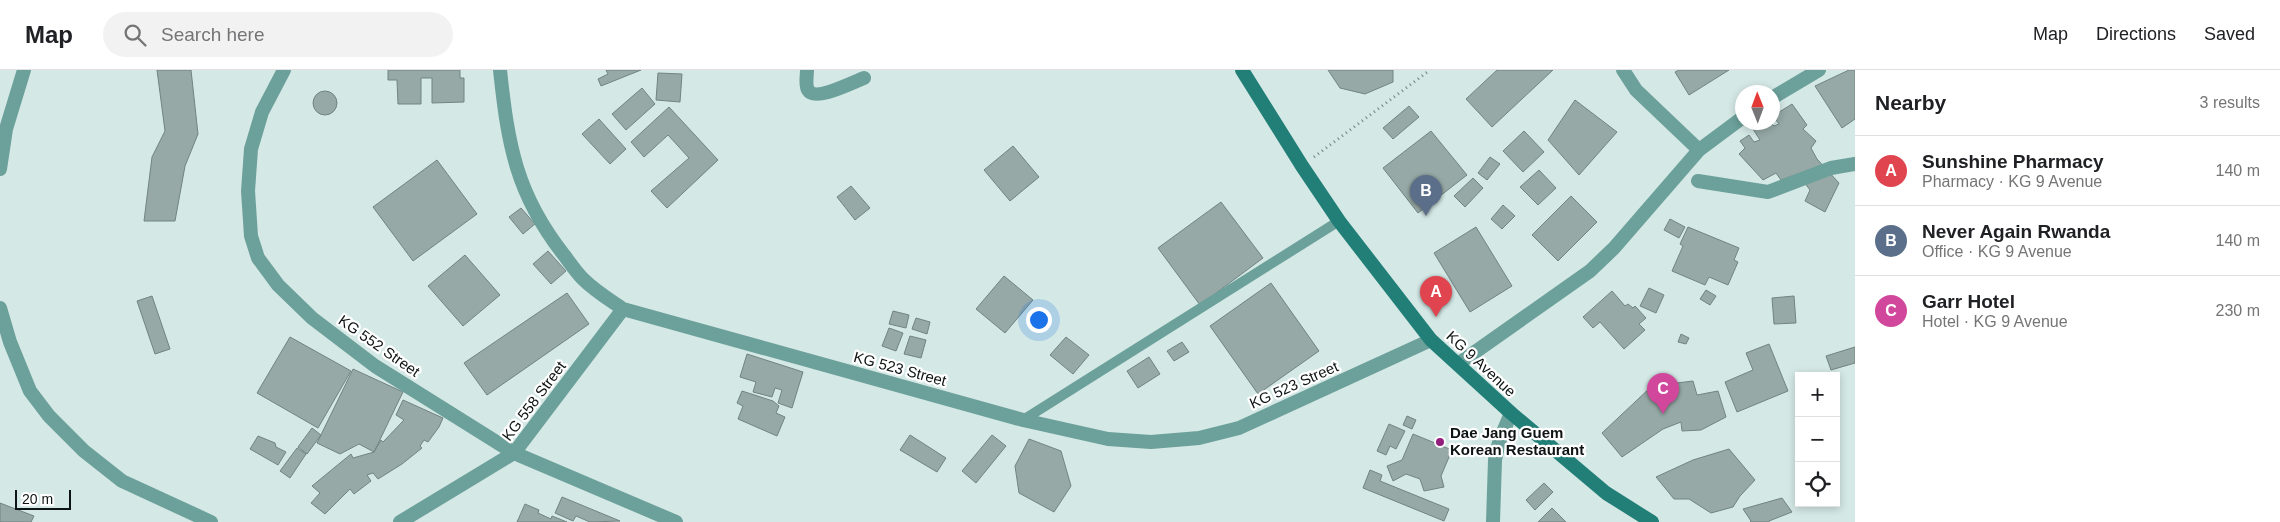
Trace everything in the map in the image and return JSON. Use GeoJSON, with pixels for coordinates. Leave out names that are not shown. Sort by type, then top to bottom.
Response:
{"type":"FeatureCollection","features":[{"type":"Feature","properties":{"kind":"main road","name":"KG 9 Avenue"},"geometry":{"type":"LineString","coordinates":[[1242,70],[1339,221],[1431,340],[1511,413],[1606,492],[1652,522]]}},
{"type":"Feature","properties":{"kind":"street"},"geometry":{"type":"LineString","coordinates":[[0,169],[6,129],[24,70]]}},
{"type":"Feature","properties":{"kind":"street","name":"KG 552 Street"},"geometry":{"type":"LineString","coordinates":[[284,70],[262,112],[251,149],[248,191],[251,236],[258,258],[278,285],[312,318],[375,366],[514,453],[676,522]]}},
{"type":"Feature","properties":{"kind":"street","name":"KG 523 Street"},"geometry":{"type":"LineString","coordinates":[[500,70],[506,129],[514,161],[530,204],[552,240],[584,279],[623,310],[1023,420],[1108,439],[1151,442],[1199,438],[1239,428],[1431,340]]}},
{"type":"Feature","properties":{"kind":"street"},"geometry":{"type":"LineString","coordinates":[[808,70],[806,87],[814,95],[823,94],[864,78]]}},
{"type":"Feature","properties":{"kind":"street"},"geometry":{"type":"LineString","coordinates":[[1623,70],[1636,90],[1699,150]]}},
{"type":"Feature","properties":{"kind":"street"},"geometry":{"type":"LineString","coordinates":[[1780,93],[1819,70]]}},
{"type":"Feature","properties":{"kind":"street"},"geometry":{"type":"LineString","coordinates":[[1458,364],[1590,271],[1614,248],[1699,150],[1735,123]]}},
{"type":"Feature","properties":{"kind":"street"},"geometry":{"type":"LineString","coordinates":[[1698,181],[1768,192],[1831,168],[1855,164]]}},
{"type":"Feature","properties":{"kind":"street"},"geometry":{"type":"LineString","coordinates":[[0,308],[10,342],[30,391],[49,416],[84,451],[122,480],[212,522]]}},
{"type":"Feature","properties":{"kind":"street","name":"KG 558 Street"},"geometry":{"type":"LineString","coordinates":[[400,522],[514,453],[623,310]]}},
{"type":"Feature","properties":{"kind":"street"},"geometry":{"type":"LineString","coordinates":[[1493,522],[1495,460],[1499,442],[1511,413]]}},
{"type":"Feature","properties":{"kind":"lane"},"geometry":{"type":"LineString","coordinates":[[1023,420],[1339,221]]}},
{"type":"Feature","properties":{"kind":"path"},"geometry":{"type":"LineString","coordinates":[[1302,166],[1430,70]]}},
{"type":"Feature","properties":{"kind":"building"},"geometry":{"type":"Polygon","coordinates":[[[157,70],[191,70],[198,134],[185,166],[175,221],[144,221],[152,157],[165,131],[157,70]]]}},
{"type":"Feature","properties":{"kind":"building"},"geometry":{"type":"Polygon","coordinates":[[[388,70],[460,70],[460,78],[464,78],[464,102],[432,103],[432,78],[421,78],[421,104],[398,104],[397,80],[388,80],[388,70]]]}},
{"type":"Feature","properties":{"kind":"building"},"geometry":{"type":"Polygon","coordinates":[[[606,70],[641,70],[601,86],[598,79],[608,74],[606,70]]]}},
{"type":"Feature","properties":{"kind":"building"},"geometry":{"type":"Polygon","coordinates":[[[1328,70],[1393,70],[1393,82],[1365,94],[1340,88],[1328,70]]]}},
{"type":"Feature","properties":{"kind":"building"},"geometry":{"type":"Polygon","coordinates":[[[1497,70],[1553,70],[1492,127],[1466,99],[1497,70]]]}},
{"type":"Feature","properties":{"kind":"building"},"geometry":{"type":"Polygon","coordinates":[[[1679,70],[1729,70],[1689,95],[1675,72],[1679,70]]]}},
{"type":"Feature","properties":{"kind":"building"},"geometry":{"type":"Polygon","coordinates":[[[1849,70],[1855,70],[1855,119],[1842,128],[1815,86],[1849,70]]]}},
{"type":"Feature","properties":{"kind":"building"},"geometry":{"type":"Polygon","coordinates":[[[658,73],[682,74],[680,102],[656,100],[658,73]]]}},
{"type":"Feature","properties":{"kind":"building"},"geometry":{"type":"Polygon","coordinates":[[[642,88],[655,104],[626,130],[612,114],[642,88]]]}},
{"type":"Feature","properties":{"kind":"building"},"geometry":{"type":"Polygon","coordinates":[[[325,91],[330,92],[336,98],[336,108],[330,114],[325,115],[320,114],[314,108],[313,103],[314,98],[320,92],[325,91]]]}},
{"type":"Feature","properties":{"kind":"building"},"geometry":{"type":"Polygon","coordinates":[[[1575,100],[1617,132],[1579,175],[1548,140],[1575,100]]]}},
{"type":"Feature","properties":{"kind":"building"},"geometry":{"type":"Polygon","coordinates":[[[1792,104],[1807,125],[1803,129],[1816,141],[1811,148],[1817,159],[1839,183],[1825,212],[1805,201],[1810,190],[1798,174],[1781,180],[1776,173],[1763,180],[1739,154],[1745,148],[1740,141],[1749,135],[1754,142],[1760,140],[1754,130],[1780,130],[1780,112],[1792,104]]]}},
{"type":"Feature","properties":{"kind":"building"},"geometry":{"type":"Polygon","coordinates":[[[1409,106],[1419,117],[1393,139],[1383,128],[1409,106]]]}},
{"type":"Feature","properties":{"kind":"building"},"geometry":{"type":"Polygon","coordinates":[[[669,107],[718,160],[667,208],[651,191],[689,158],[668,135],[644,157],[631,142],[669,107]]]}},
{"type":"Feature","properties":{"kind":"building"},"geometry":{"type":"Polygon","coordinates":[[[599,119],[626,149],[610,164],[582,134],[599,119]]]}},
{"type":"Feature","properties":{"kind":"building"},"geometry":{"type":"Polygon","coordinates":[[[1431,131],[1467,175],[1418,213],[1383,168],[1431,131]]]}},
{"type":"Feature","properties":{"kind":"building"},"geometry":{"type":"Polygon","coordinates":[[[1524,131],[1544,152],[1523,172],[1503,151],[1524,131]]]}},
{"type":"Feature","properties":{"kind":"building"},"geometry":{"type":"Polygon","coordinates":[[[1013,146],[1039,177],[1010,201],[984,170],[1013,146]]]}},
{"type":"Feature","properties":{"kind":"building"},"geometry":{"type":"Polygon","coordinates":[[[1490,157],[1500,164],[1487,180],[1478,173],[1490,157]]]}},
{"type":"Feature","properties":{"kind":"building"},"geometry":{"type":"Polygon","coordinates":[[[437,160],[477,214],[413,261],[373,207],[437,160]]]}},
{"type":"Feature","properties":{"kind":"building"},"geometry":{"type":"Polygon","coordinates":[[[1539,170],[1556,188],[1538,205],[1520,187],[1539,170]]]}},
{"type":"Feature","properties":{"kind":"building"},"geometry":{"type":"Polygon","coordinates":[[[1473,178],[1483,188],[1465,207],[1454,196],[1473,178]]]}},
{"type":"Feature","properties":{"kind":"building"},"geometry":{"type":"Polygon","coordinates":[[[851,186],[870,208],[855,220],[837,197],[851,186]]]}},
{"type":"Feature","properties":{"kind":"building"},"geometry":{"type":"Polygon","coordinates":[[[1571,196],[1597,222],[1558,261],[1532,235],[1571,196]]]}},
{"type":"Feature","properties":{"kind":"building"},"geometry":{"type":"Polygon","coordinates":[[[1221,202],[1263,258],[1200,305],[1158,248],[1221,202]]]}},
{"type":"Feature","properties":{"kind":"building"},"geometry":{"type":"Polygon","coordinates":[[[1503,205],[1515,216],[1502,229],[1491,219],[1503,205]]]}},
{"type":"Feature","properties":{"kind":"building"},"geometry":{"type":"Polygon","coordinates":[[[521,208],[535,224],[523,234],[509,217],[521,208]]]}},
{"type":"Feature","properties":{"kind":"building"},"geometry":{"type":"Polygon","coordinates":[[[1670,219],[1685,227],[1679,238],[1664,230],[1670,219]]]}},
{"type":"Feature","properties":{"kind":"building"},"geometry":{"type":"Polygon","coordinates":[[[1476,227],[1512,286],[1470,312],[1434,253],[1476,227]]]}},
{"type":"Feature","properties":{"kind":"building"},"geometry":{"type":"Polygon","coordinates":[[[1688,227],[1739,248],[1734,260],[1738,262],[1728,285],[1709,277],[1705,285],[1672,271],[1683,246],[1680,244],[1688,227]]]}},
{"type":"Feature","properties":{"kind":"building"},"geometry":{"type":"Polygon","coordinates":[[[548,251],[566,271],[551,284],[533,264],[548,251]]]}},
{"type":"Feature","properties":{"kind":"building"},"geometry":{"type":"Polygon","coordinates":[[[465,255],[500,295],[463,326],[428,286],[465,255]]]}},
{"type":"Feature","properties":{"kind":"building"},"geometry":{"type":"Polygon","coordinates":[[[1004,276],[1033,300],[1005,333],[976,309],[1004,276]]]}},
{"type":"Feature","properties":{"kind":"building"},"geometry":{"type":"Polygon","coordinates":[[[1271,283],[1319,351],[1258,394],[1210,326],[1271,283]]]}},
{"type":"Feature","properties":{"kind":"building"},"geometry":{"type":"Polygon","coordinates":[[[1649,288],[1664,295],[1656,313],[1640,306],[1649,288]]]}},
{"type":"Feature","properties":{"kind":"building"},"geometry":{"type":"Polygon","coordinates":[[[1706,290],[1716,296],[1710,305],[1700,299],[1706,290]]]}},
{"type":"Feature","properties":{"kind":"building"},"geometry":{"type":"Polygon","coordinates":[[[1612,291],[1625,306],[1628,304],[1633,308],[1635,306],[1646,318],[1639,324],[1645,330],[1624,349],[1600,322],[1593,328],[1583,317],[1612,291]]]}},
{"type":"Feature","properties":{"kind":"building"},"geometry":{"type":"Polygon","coordinates":[[[567,293],[589,324],[487,395],[464,363],[567,293]]]}},
{"type":"Feature","properties":{"kind":"building"},"geometry":{"type":"Polygon","coordinates":[[[152,296],[170,349],[155,354],[137,301],[152,296]]]}},
{"type":"Feature","properties":{"kind":"building"},"geometry":{"type":"Polygon","coordinates":[[[1794,296],[1796,323],[1774,324],[1772,298],[1794,296]]]}},
{"type":"Feature","properties":{"kind":"building"},"geometry":{"type":"Polygon","coordinates":[[[893,311],[909,315],[906,328],[889,324],[893,311]]]}},
{"type":"Feature","properties":{"kind":"building"},"geometry":{"type":"Polygon","coordinates":[[[916,318],[930,322],[927,334],[912,329],[916,318]]]}},
{"type":"Feature","properties":{"kind":"building"},"geometry":{"type":"Polygon","coordinates":[[[889,328],[903,333],[896,351],[882,346],[889,328]]]}},
{"type":"Feature","properties":{"kind":"building"},"geometry":{"type":"Polygon","coordinates":[[[1681,334],[1689,338],[1686,344],[1678,342],[1681,334]]]}},
{"type":"Feature","properties":{"kind":"building"},"geometry":{"type":"Polygon","coordinates":[[[910,336],[926,340],[921,358],[904,354],[910,336]]]}},
{"type":"Feature","properties":{"kind":"building"},"geometry":{"type":"Polygon","coordinates":[[[290,337],[351,371],[318,428],[257,393],[290,337]]]}},
{"type":"Feature","properties":{"kind":"building"},"geometry":{"type":"Polygon","coordinates":[[[1066,337],[1089,355],[1073,374],[1050,355],[1066,337]]]}},
{"type":"Feature","properties":{"kind":"building"},"geometry":{"type":"Polygon","coordinates":[[[1182,342],[1189,352],[1174,361],[1167,351],[1182,342]]]}},
{"type":"Feature","properties":{"kind":"building"},"geometry":{"type":"Polygon","coordinates":[[[1769,344],[1788,391],[1737,412],[1725,382],[1753,370],[1746,353],[1769,344]]]}},
{"type":"Feature","properties":{"kind":"building"},"geometry":{"type":"Polygon","coordinates":[[[1855,347],[1855,363],[1831,370],[1826,356],[1855,347]]]}},
{"type":"Feature","properties":{"kind":"building"},"geometry":{"type":"Polygon","coordinates":[[[747,354],[803,372],[792,408],[778,403],[782,390],[775,388],[772,397],[753,392],[756,382],[740,377],[747,354]]]}},
{"type":"Feature","properties":{"kind":"building"},"geometry":{"type":"Polygon","coordinates":[[[1149,357],[1160,374],[1138,388],[1127,371],[1149,357]]]}},
{"type":"Feature","properties":{"kind":"building"},"geometry":{"type":"Polygon","coordinates":[[[353,369],[403,392],[374,452],[359,444],[340,454],[317,443],[353,369]]]}},
{"type":"Feature","properties":{"kind":"building"},"geometry":{"type":"Polygon","coordinates":[[[1693,381],[1697,395],[1718,391],[1726,417],[1701,430],[1682,431],[1681,422],[1663,429],[1622,457],[1602,433],[1652,386],[1693,381]]]}},
{"type":"Feature","properties":{"kind":"building"},"geometry":{"type":"Polygon","coordinates":[[[742,391],[773,401],[779,406],[776,413],[785,417],[777,436],[738,419],[743,406],[737,403],[742,391]]]}},
{"type":"Feature","properties":{"kind":"building"},"geometry":{"type":"Polygon","coordinates":[[[403,400],[443,418],[439,427],[428,442],[424,440],[420,446],[422,448],[402,464],[378,479],[373,473],[367,475],[371,481],[354,494],[350,489],[325,514],[311,503],[320,493],[312,486],[351,454],[353,458],[374,452],[381,440],[383,442],[404,420],[396,415],[403,400]]]}},
{"type":"Feature","properties":{"kind":"building"},"geometry":{"type":"Polygon","coordinates":[[[1407,416],[1416,420],[1412,429],[1403,425],[1407,416]]]}},
{"type":"Feature","properties":{"kind":"building"},"geometry":{"type":"Polygon","coordinates":[[[1389,424],[1405,431],[1396,449],[1390,446],[1386,455],[1377,451],[1389,424]]]}},
{"type":"Feature","properties":{"kind":"building"},"geometry":{"type":"Polygon","coordinates":[[[312,428],[321,435],[307,454],[298,447],[312,428]]]}},
{"type":"Feature","properties":{"kind":"building"},"geometry":{"type":"Polygon","coordinates":[[[1413,434],[1452,450],[1441,476],[1444,487],[1424,491],[1420,479],[1406,474],[1393,481],[1387,466],[1402,460],[1413,434]]]}},
{"type":"Feature","properties":{"kind":"building"},"geometry":{"type":"Polygon","coordinates":[[[910,435],[946,458],[937,472],[900,450],[910,435]]]}},
{"type":"Feature","properties":{"kind":"building"},"geometry":{"type":"Polygon","coordinates":[[[992,435],[1006,446],[976,483],[962,471],[992,435]]]}},
{"type":"Feature","properties":{"kind":"building"},"geometry":{"type":"Polygon","coordinates":[[[258,436],[275,443],[276,447],[286,452],[278,465],[250,449],[258,436]]]}},
{"type":"Feature","properties":{"kind":"building"},"geometry":{"type":"Polygon","coordinates":[[[1029,439],[1061,451],[1071,486],[1054,512],[1019,493],[1015,466],[1029,439]]]}},
{"type":"Feature","properties":{"kind":"building"},"geometry":{"type":"Polygon","coordinates":[[[297,448],[306,454],[290,478],[280,471],[297,448]]]}},
{"type":"Feature","properties":{"kind":"building"},"geometry":{"type":"Polygon","coordinates":[[[1729,449],[1755,480],[1740,496],[1733,507],[1711,513],[1689,499],[1674,499],[1656,477],[1693,460],[1729,449]]]}},
{"type":"Feature","properties":{"kind":"building"},"geometry":{"type":"Polygon","coordinates":[[[1370,470],[1382,475],[1380,481],[1449,509],[1444,521],[1363,488],[1370,470]]]}},
{"type":"Feature","properties":{"kind":"building"},"geometry":{"type":"Polygon","coordinates":[[[1544,483],[1553,492],[1535,510],[1526,500],[1544,483]]]}},
{"type":"Feature","properties":{"kind":"building"},"geometry":{"type":"Polygon","coordinates":[[[562,497],[620,521],[590,522],[576,516],[573,521],[555,513],[562,497]]]}},
{"type":"Feature","properties":{"kind":"building"},"geometry":{"type":"Polygon","coordinates":[[[1782,498],[1792,512],[1769,522],[1750,522],[1743,509],[1782,498]]]}},
{"type":"Feature","properties":{"kind":"building"},"geometry":{"type":"Polygon","coordinates":[[[0,503],[34,516],[31,522],[0,522],[0,503]]]}},
{"type":"Feature","properties":{"kind":"building"},"geometry":{"type":"Polygon","coordinates":[[[525,504],[539,510],[538,513],[551,519],[552,516],[567,522],[517,522],[525,504]]]}},
{"type":"Feature","properties":{"kind":"building"},"geometry":{"type":"Polygon","coordinates":[[[1552,508],[1566,522],[1538,522],[1552,508]]]}},
{"type":"Feature","properties":{"kind":"place","name":"Never Again Rwanda"},"geometry":{"type":"Point","coordinates":[1426,216]}},
{"type":"Feature","properties":{"kind":"place","name":"Sunshine Pharmacy"},"geometry":{"type":"Point","coordinates":[1436,317]}},
{"type":"Feature","properties":{"kind":"place","name":"Garr Hotel"},"geometry":{"type":"Point","coordinates":[1663,414]}},
{"type":"Feature","properties":{"kind":"place","name":"Dae Jang Guem Korean Restaurant"},"geometry":{"type":"Point","coordinates":[1440,442]}}]}
